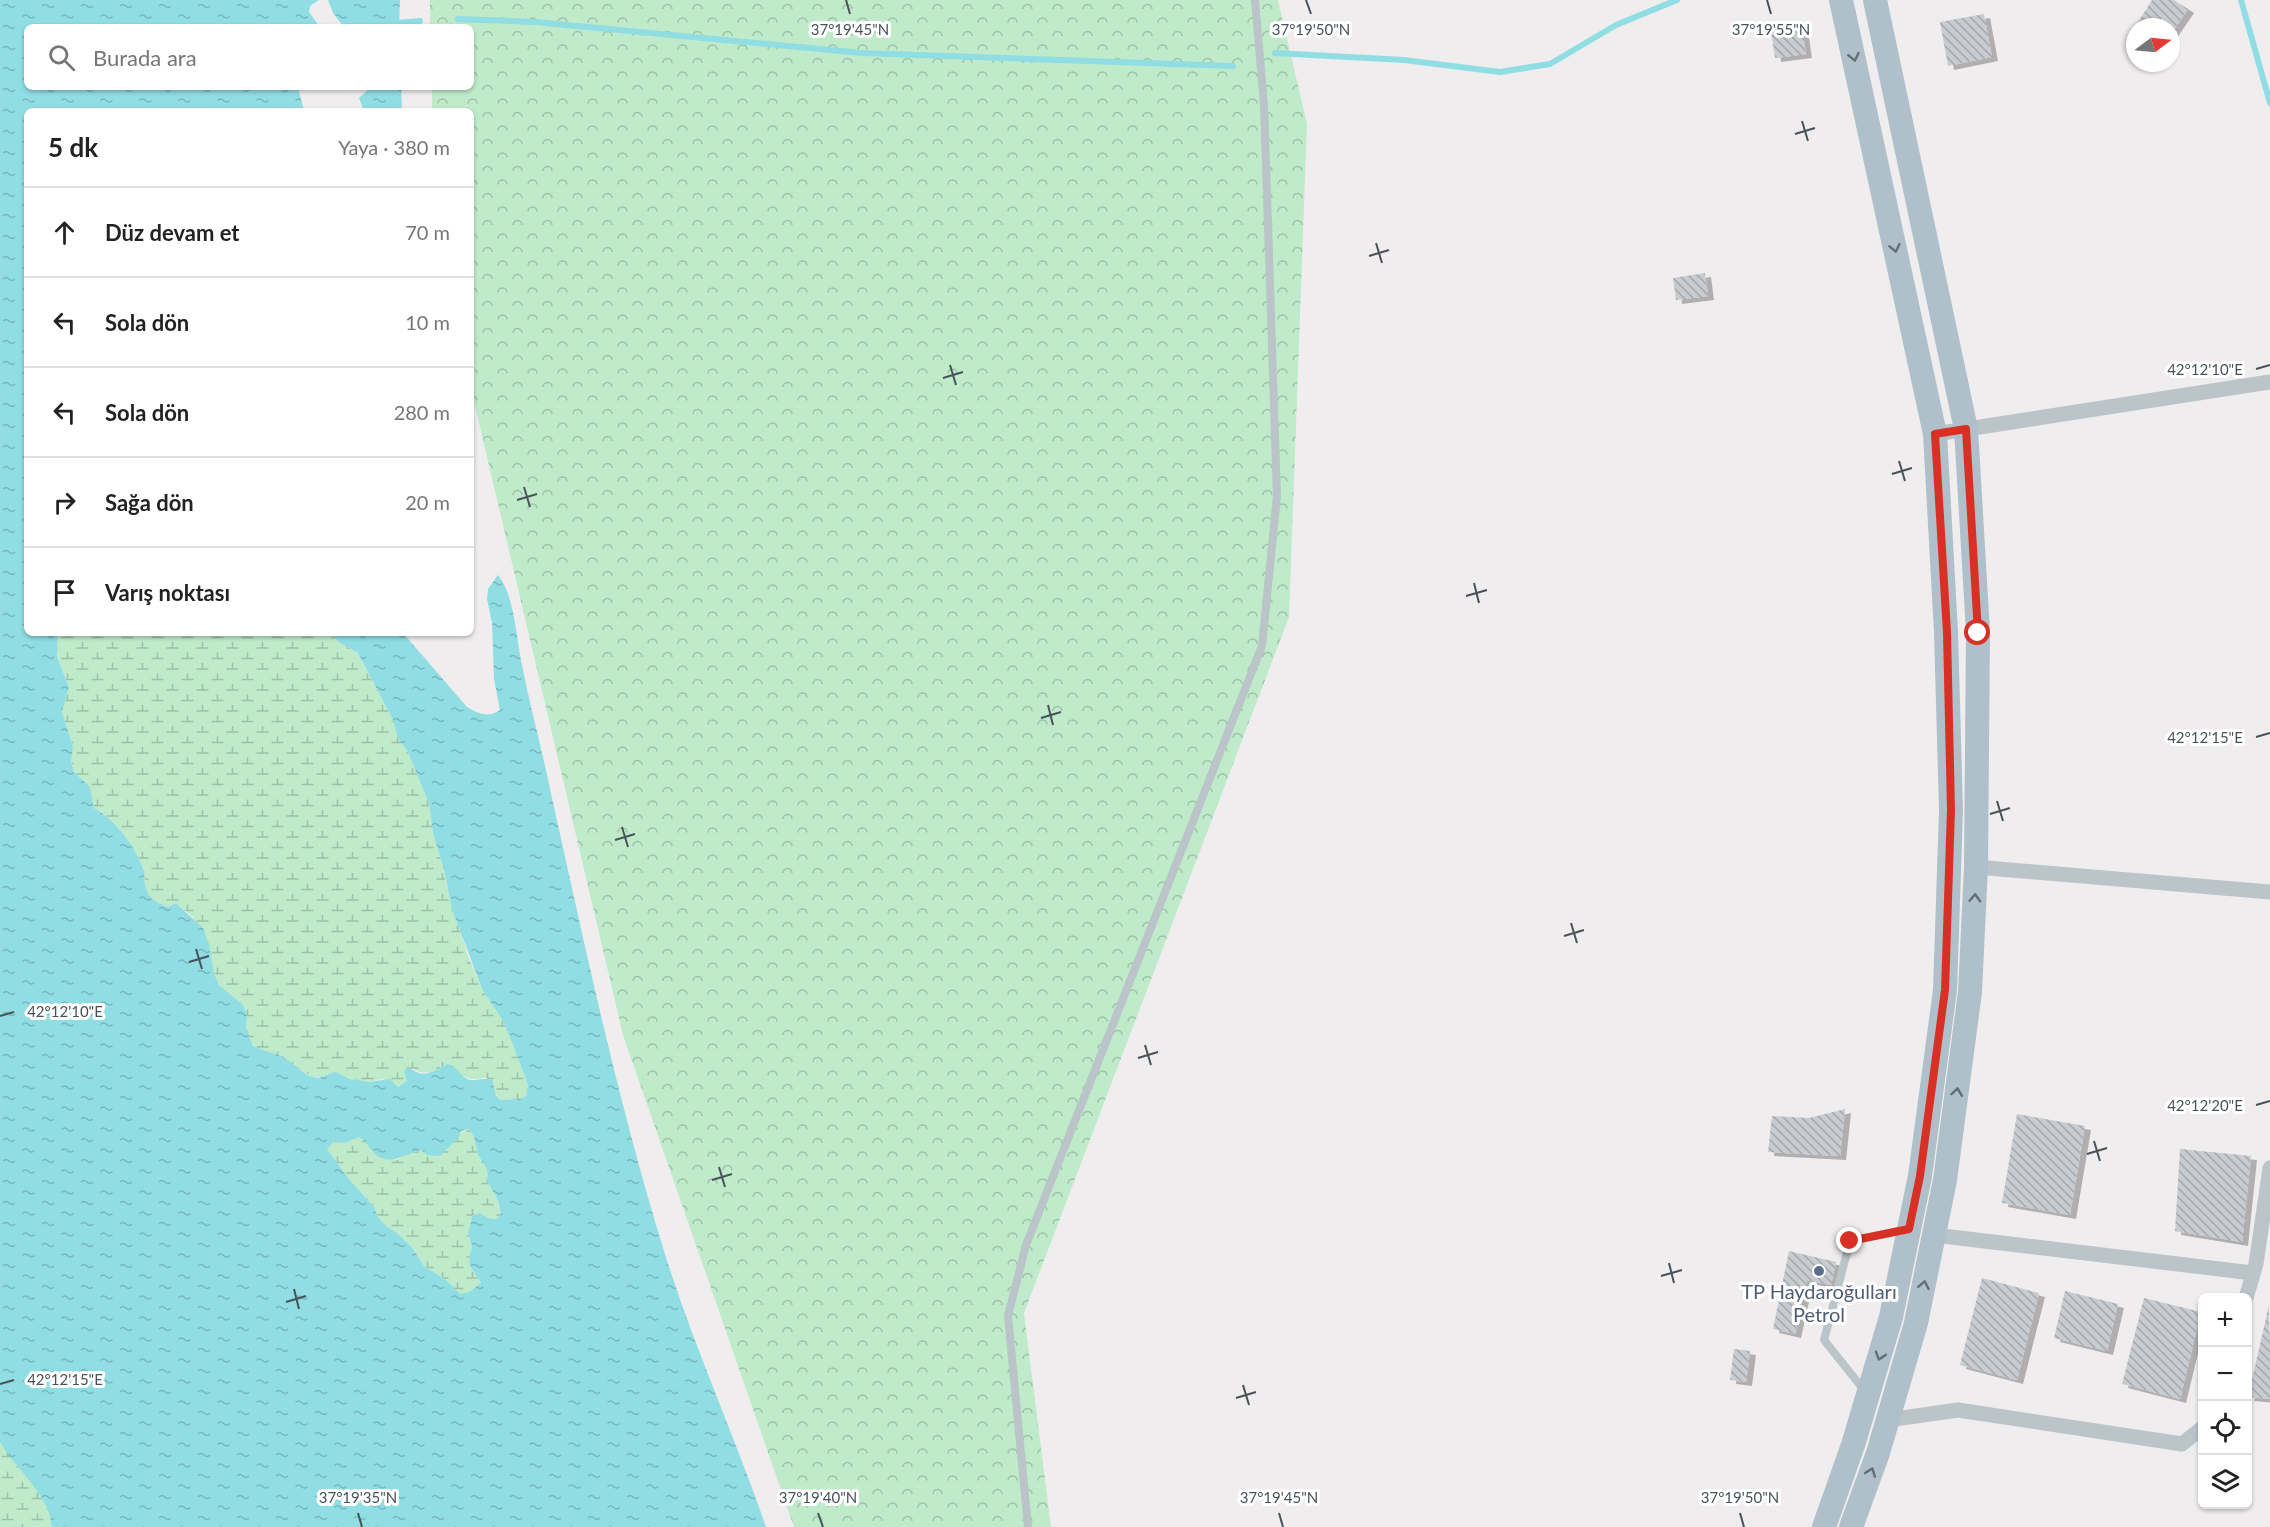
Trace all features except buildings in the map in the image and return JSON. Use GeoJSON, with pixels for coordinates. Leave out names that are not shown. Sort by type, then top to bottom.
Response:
{"type":"FeatureCollection","features":[{"type":"Feature","properties":{"kind":"main road"},"geometry":{"type":"LineString","coordinates":[[1824,1527],[1853,1445],[1891,1317],[1920,1176],[1945,990],[1951,810],[1947,632],[1935,434],[1841,0]]}},
{"type":"Feature","properties":{"kind":"main road"},"geometry":{"type":"LineString","coordinates":[[1851,1527],[1888,1420],[1916,1323],[1945,1180],[1970,992],[1976,867],[1978,633],[1966,429],[1875,0]]}},
{"type":"Feature","properties":{"kind":"street"},"geometry":{"type":"LineString","coordinates":[[1935,434],[2270,382]]}},
{"type":"Feature","properties":{"kind":"street"},"geometry":{"type":"LineString","coordinates":[[1976,867],[2270,892]]}},
{"type":"Feature","properties":{"kind":"street"},"geometry":{"type":"LineString","coordinates":[[2247,1293],[2253,1273],[2270,1168]]}},
{"type":"Feature","properties":{"kind":"street"},"geometry":{"type":"LineString","coordinates":[[1934,1235],[2253,1273]]}},
{"type":"Feature","properties":{"kind":"street"},"geometry":{"type":"LineString","coordinates":[[1888,1420],[1958,1410],[2182,1444],[2198,1431]]}},
{"type":"Feature","properties":{"kind":"lane"},"geometry":{"type":"LineString","coordinates":[[1028,1527],[1008,1316],[1023,1255],[1262,646],[1277,496],[1264,105],[1255,0]]}},
{"type":"Feature","properties":{"kind":"lane"},"geometry":{"type":"LineString","coordinates":[[1868,1395],[1824,1340],[1850,1241],[1909,1229]]}},
{"type":"Feature","properties":{"kind":"green space"},"geometry":{"type":"Polygon","coordinates":[[[430,0],[1278,0],[1307,124],[1289,617],[1024,1313],[1051,1527],[794,1527],[623,1035],[474,402],[474,108],[432,108],[432,90],[474,90],[474,24],[430,24],[430,0]]]}},
{"type":"Feature","properties":{"kind":"green space"},"geometry":{"type":"Polygon","coordinates":[[[58,636],[334,636],[340,643],[358,653],[392,718],[398,737],[408,752],[429,803],[433,833],[468,956],[482,989],[503,1021],[513,1045],[528,1085],[526,1097],[500,1100],[486,1077],[469,1078],[447,1064],[425,1073],[412,1068],[407,1081],[398,1087],[382,1079],[368,1082],[352,1080],[336,1072],[322,1077],[313,1077],[253,1046],[246,1028],[247,1016],[243,1006],[219,985],[193,917],[176,903],[168,907],[150,897],[146,890],[144,871],[136,852],[118,827],[94,808],[90,787],[74,772],[71,761],[73,747],[62,712],[69,687],[57,657],[58,636]]]}},
{"type":"Feature","properties":{"kind":"green space"},"geometry":{"type":"Polygon","coordinates":[[[469,1129],[474,1137],[478,1155],[487,1169],[488,1183],[498,1200],[501,1215],[496,1219],[479,1213],[472,1216],[468,1234],[472,1246],[469,1257],[470,1266],[481,1283],[469,1292],[460,1295],[446,1280],[424,1266],[411,1246],[387,1227],[378,1217],[374,1207],[327,1149],[335,1141],[359,1137],[367,1141],[373,1152],[397,1160],[408,1153],[421,1150],[469,1129]]]}},
{"type":"Feature","properties":{"kind":"green space"},"geometry":{"type":"Polygon","coordinates":[[[0,1442],[45,1503],[52,1527],[0,1527],[0,1442]]]}},
{"type":"Feature","properties":{"kind":"water"},"geometry":{"type":"Polygon","coordinates":[[[0,0],[319,0],[310,6],[309,12],[318,24],[24,24],[24,90],[299,90],[303,108],[24,108],[24,636],[58,636],[57,657],[69,687],[62,712],[73,747],[71,761],[74,772],[90,787],[94,808],[118,827],[136,852],[144,871],[146,890],[150,897],[168,907],[176,903],[203,928],[219,985],[243,1005],[247,1016],[246,1028],[253,1046],[285,1058],[313,1077],[319,1078],[336,1072],[352,1080],[368,1082],[390,1079],[398,1087],[407,1081],[404,1072],[406,1068],[426,1073],[447,1064],[453,1066],[467,1079],[492,1080],[496,1095],[500,1100],[521,1099],[526,1096],[528,1085],[503,1021],[482,989],[452,909],[433,833],[429,803],[408,752],[398,738],[392,718],[358,653],[340,643],[334,636],[406,636],[467,707],[476,712],[491,714],[500,710],[494,679],[492,623],[487,599],[488,589],[498,575],[508,594],[514,618],[527,688],[584,944],[613,1067],[646,1190],[675,1286],[766,1527],[52,1527],[49,1514],[38,1492],[0,1442],[0,0]],[[469,1129],[461,1131],[458,1138],[440,1156],[427,1155],[421,1150],[392,1160],[381,1158],[359,1137],[344,1143],[335,1141],[327,1149],[374,1207],[378,1217],[387,1227],[411,1246],[424,1266],[446,1280],[460,1294],[469,1292],[481,1283],[470,1266],[469,1257],[472,1246],[468,1234],[472,1216],[480,1213],[488,1218],[496,1219],[501,1215],[498,1200],[488,1183],[487,1169],[478,1155],[474,1137],[469,1129]]]}},
{"type":"Feature","properties":{"kind":"water"},"geometry":{"type":"Polygon","coordinates":[[[328,0],[400,0],[399,24],[342,24],[333,13],[328,0]]]}},
{"type":"Feature","properties":{"kind":"water"},"geometry":{"type":"Polygon","coordinates":[[[368,90],[401,90],[402,108],[363,108],[359,98],[368,90]]]}},
{"type":"Feature","properties":{"kind":"waterway"},"geometry":{"type":"LineString","coordinates":[[1275,53],[1404,60],[1500,72],[1550,64],[1616,25],[1677,0]]}},
{"type":"Feature","properties":{"kind":"waterway"},"geometry":{"type":"LineString","coordinates":[[2241,0],[2270,103]]}},
{"type":"Feature","properties":{"kind":"waterway"},"geometry":{"type":"LineString","coordinates":[[458,19],[535,22],[862,53],[1233,66]]}},
{"type":"Feature","properties":{"kind":"waterway"},"geometry":{"type":"LineString","coordinates":[[392,20],[398,23],[420,21]]}},
{"type":"Feature","properties":{"kind":"place","name":"TP Haydaroğulları Petrol"},"geometry":{"type":"Point","coordinates":[1819,1271]}},
{"type":"Feature","properties":{"kind":"route"},"geometry":{"type":"LineString","coordinates":[[1850,1241],[1909,1229],[1920,1176],[1945,990],[1951,810],[1947,632],[1935,434],[1966,429],[1978,633]]}}]}
